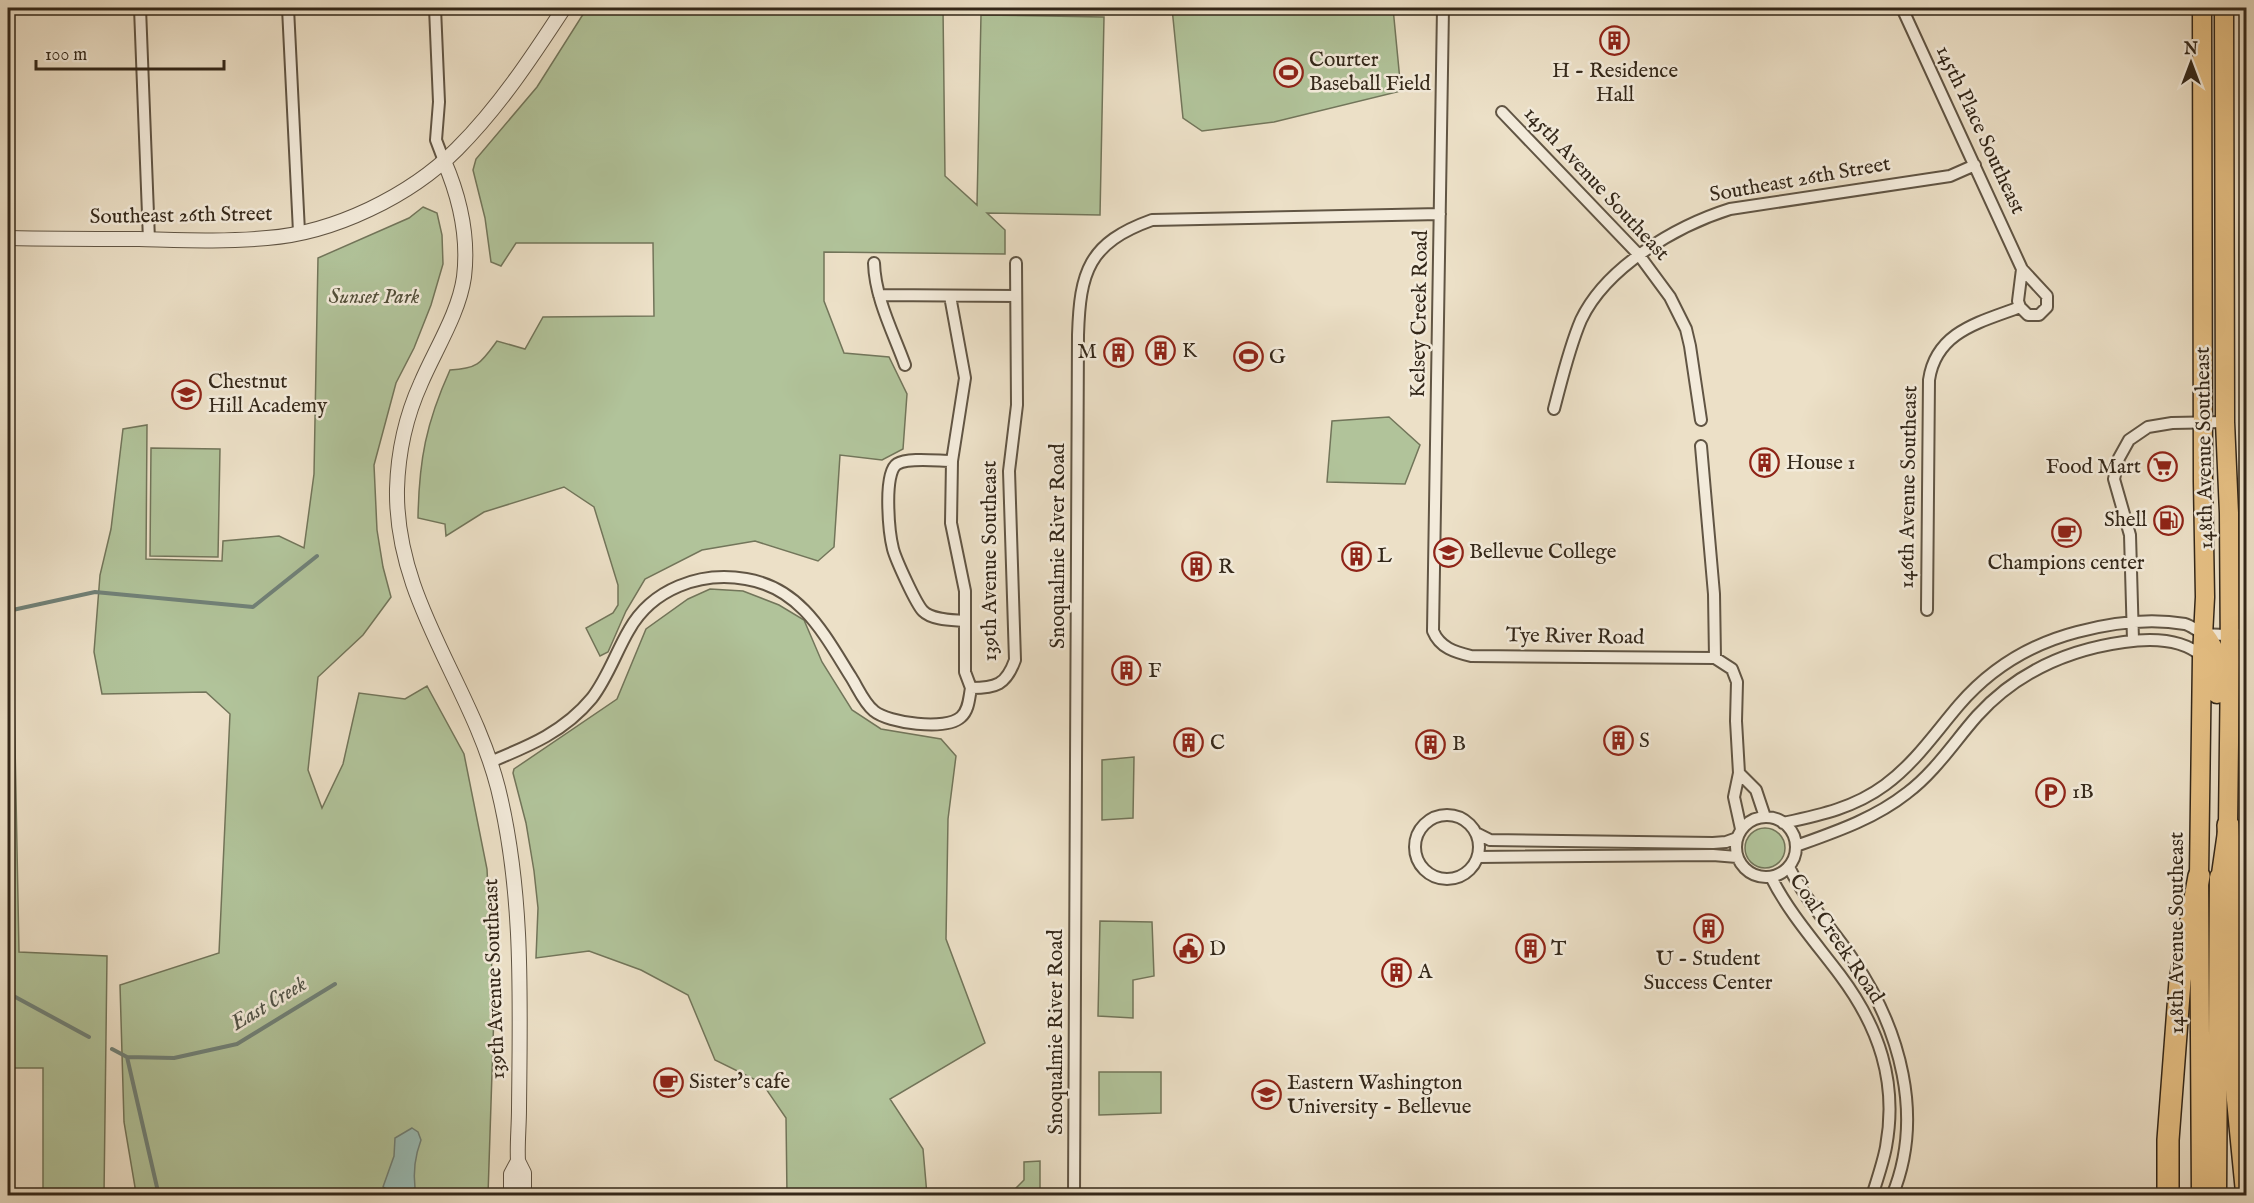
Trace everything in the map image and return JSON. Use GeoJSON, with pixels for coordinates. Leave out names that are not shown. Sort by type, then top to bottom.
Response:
{"type":"FeatureCollection","features":[{"type":"Feature","properties":{"kind":"highway"},"geometry":{"type":"LineString","coordinates":[[2228,825],[2235,986],[2235,1074],[2247,1187]]}},
{"type":"Feature","properties":{"kind":"highway"},"geometry":{"type":"LineString","coordinates":[[2168,1196],[2168,1140],[2180,981],[2199,876]]}},
{"type":"Feature","properties":{"kind":"main road","name":"148th Avenue Southeast"},"geometry":{"type":"LineString","coordinates":[[2200,1196],[2199,876],[2204,634],[2205,422],[2202,8]]}},
{"type":"Feature","properties":{"kind":"main road","name":"148th Avenue Southeast"},"geometry":{"type":"LineString","coordinates":[[2219,888],[2228,825],[2238,634],[2225,422],[2224,8]]}},
{"type":"Feature","properties":{"kind":"main road","name":"148th Avenue Southeast"},"geometry":{"type":"LineString","coordinates":[[2204,634],[2214,646],[2217,659],[2219,888],[2217,1196]]}},
{"type":"Feature","properties":{"kind":"street"},"geometry":{"type":"LineString","coordinates":[[140,8],[149,240]]}},
{"type":"Feature","properties":{"kind":"street"},"geometry":{"type":"LineString","coordinates":[[288,8],[299,232]]}},
{"type":"Feature","properties":{"kind":"street","name":"139th Avenue Southeast"},"geometry":{"type":"LineString","coordinates":[[435,8],[439,102],[436,140],[462,208],[465,237],[464,278],[455,306],[420,385],[404,435],[397,490],[399,527],[410,579],[420,608],[468,706],[490,762],[506,823],[518,907],[520,969],[518,1161],[524,1173],[524,1196]]}},
{"type":"Feature","properties":{"kind":"street","name":"Southeast 26th Street"},"geometry":{"type":"LineString","coordinates":[[8,238],[149,240],[268,238],[333,223],[387,201],[444,161],[489,115],[564,8]]}},
{"type":"Feature","properties":{"kind":"street","name":"Kelsey Creek Road"},"geometry":{"type":"LineString","coordinates":[[1433,621],[1443,8]]}},
{"type":"Feature","properties":{"kind":"street","name":"145th Place Southeast"},"geometry":{"type":"LineString","coordinates":[[1902,8],[2022,269]]}},
{"type":"Feature","properties":{"kind":"street","name":"145th Avenue Southeast"},"geometry":{"type":"LineString","coordinates":[[1502,112],[1640,255],[1670,297],[1686,329],[1701,420]]}},
{"type":"Feature","properties":{"kind":"street","name":"Southeast 26th Street"},"geometry":{"type":"LineString","coordinates":[[1554,409],[1565,364],[1582,319],[1598,294],[1640,255],[1698,221],[1730,209],[1950,176],[1975,165]]}},
{"type":"Feature","properties":{"kind":"street","name":"Snoqualmie River Road"},"geometry":{"type":"LineString","coordinates":[[1074,1196],[1078,335],[1079,299],[1087,271],[1112,240],[1133,226],[1152,220],[1440,214]]}},
{"type":"Feature","properties":{"kind":"street"},"geometry":{"type":"LineString","coordinates":[[874,263],[879,295],[905,365]]}},
{"type":"Feature","properties":{"kind":"street","name":"139th Avenue Southeast"},"geometry":{"type":"LineString","coordinates":[[971,688],[992,688],[1010,674],[1016,660],[1009,471],[1017,405],[1016,263]]}},
{"type":"Feature","properties":{"kind":"street"},"geometry":{"type":"LineString","coordinates":[[2020,307],[2018,301],[2022,269]]}},
{"type":"Feature","properties":{"kind":"street","name":"146th Avenue Southeast"},"geometry":{"type":"LineString","coordinates":[[1927,610],[1931,366],[1943,346],[1953,336],[1968,327],[2020,307],[2028,315],[2039,315],[2044,312],[2048,301],[2043,291],[2022,269]]}},
{"type":"Feature","properties":{"kind":"street"},"geometry":{"type":"LineString","coordinates":[[879,295],[1016,296]]}},
{"type":"Feature","properties":{"kind":"street","name":"139th Avenue Southeast"},"geometry":{"type":"LineString","coordinates":[[490,762],[542,741],[577,713],[599,686],[639,613],[678,585],[694,580],[745,579],[777,588],[788,595],[814,619],[868,705],[882,717],[899,722],[948,723],[962,716],[966,710],[971,688],[964,672],[965,591],[951,523],[952,461],[965,378],[951,296]]}},
{"type":"Feature","properties":{"kind":"street"},"geometry":{"type":"LineString","coordinates":[[2133,640],[2130,535],[2115,479],[2119,458],[2129,440],[2148,427],[2166,423],[2225,422]]}},
{"type":"Feature","properties":{"kind":"street"},"geometry":{"type":"LineString","coordinates":[[1701,446],[1714,594],[1715,658],[1732,669],[1737,682],[1736,721],[1739,773],[1734,797],[1739,833],[1735,848],[1742,867],[1750,874],[1760,878],[1771,878],[1781,874],[1789,867],[1796,854],[1796,846],[1794,837],[1783,823]]}},
{"type":"Feature","properties":{"kind":"street","name":"139th Avenue Southeast"},"geometry":{"type":"LineString","coordinates":[[952,461],[907,460],[896,464],[889,474],[889,523],[893,550],[924,613],[942,619],[963,621]]}},
{"type":"Feature","properties":{"kind":"street","name":"Tye River Road"},"geometry":{"type":"LineString","coordinates":[[1433,621],[1436,639],[1455,652],[1471,656],[1715,658]]}},
{"type":"Feature","properties":{"kind":"street"},"geometry":{"type":"LineString","coordinates":[[1478,834],[1480,845],[1478,857],[1470,870],[1462,876],[1444,879],[1434,877],[1420,865],[1415,846],[1417,835],[1423,825],[1444,814],[1456,815],[1467,820],[1478,834],[1490,840],[1726,842],[1756,818],[1765,817],[1783,823],[1826,814],[1845,807],[1884,786],[1920,753],[1960,704],[1993,672],[2030,649],[2064,636],[2133,622],[2187,624],[2204,634],[2238,634]]}},
{"type":"Feature","properties":{"kind":"street"},"geometry":{"type":"LineString","coordinates":[[1796,846],[1860,822],[1892,804],[1922,780],[1990,703],[2029,672],[2076,651],[2133,640],[2186,645],[2202,656]]}},
{"type":"Feature","properties":{"kind":"street"},"geometry":{"type":"LineString","coordinates":[[1739,773],[1756,790],[1765,817]]}},
{"type":"Feature","properties":{"kind":"street"},"geometry":{"type":"LineString","coordinates":[[1478,857],[1713,855],[1737,857]]}},
{"type":"Feature","properties":{"kind":"street","name":"Coal Creek Road"},"geometry":{"type":"LineString","coordinates":[[1789,867],[1800,890],[1855,963],[1895,1040],[1902,1067],[1906,1138],[1904,1162],[1892,1196]]}},
{"type":"Feature","properties":{"kind":"street","name":"Coal Creek Road"},"geometry":{"type":"LineString","coordinates":[[1771,878],[1784,902],[1842,978],[1883,1054],[1887,1071],[1889,1118],[1886,1148],[1872,1196]]}},
{"type":"Feature","properties":{"kind":"street","name":"139th Avenue Southeast"},"geometry":{"type":"LineString","coordinates":[[511,1196],[511,1173],[518,1161]]}},
{"type":"Feature","properties":{"kind":"green space"},"geometry":{"type":"Polygon","coordinates":[[[587,8],[943,8],[945,176],[977,205],[981,15],[1104,17],[1100,215],[987,213],[1005,230],[1005,254],[824,252],[824,301],[844,353],[889,357],[907,394],[903,449],[882,460],[840,455],[834,547],[818,561],[755,541],[702,550],[645,579],[626,611],[608,652],[600,656],[586,628],[613,613],[618,605],[618,585],[594,507],[564,487],[484,512],[446,536],[445,524],[418,518],[425,442],[435,407],[450,370],[467,368],[478,363],[497,341],[525,349],[543,317],[654,316],[653,243],[516,243],[501,266],[491,262],[485,218],[473,170],[476,159],[537,87],[587,8]]]}},
{"type":"Feature","properties":{"kind":"green space","name":"Courter Baseball Field"},"geometry":{"type":"Polygon","coordinates":[[[1172,8],[1393,8],[1401,91],[1274,122],[1202,131],[1183,118],[1172,8]]]}},
{"type":"Feature","properties":{"kind":"green space"},"geometry":{"type":"Polygon","coordinates":[[[2242,8],[2246,8],[2246,511],[2244,513],[2239,255],[2242,8]]]}},
{"type":"Feature","properties":{"kind":"green space","name":"Sunset Park"},"geometry":{"type":"Polygon","coordinates":[[[423,207],[437,213],[442,235],[443,264],[431,305],[414,348],[396,383],[374,465],[377,530],[391,597],[363,635],[318,677],[308,770],[322,808],[343,764],[359,693],[405,699],[427,686],[464,754],[487,869],[494,1012],[488,1195],[134,1195],[135,1187],[124,1122],[120,985],[219,953],[230,714],[206,692],[102,694],[94,652],[100,575],[111,529],[123,429],[147,425],[146,559],[222,561],[223,541],[279,536],[304,548],[314,474],[318,258],[409,218],[423,207]]]}},
{"type":"Feature","properties":{"kind":"green space"},"geometry":{"type":"Polygon","coordinates":[[[1389,417],[1420,445],[1405,484],[1327,482],[1332,421],[1389,417]]]}},
{"type":"Feature","properties":{"kind":"green space"},"geometry":{"type":"Polygon","coordinates":[[[151,448],[220,449],[218,557],[150,556],[151,448]]]}},
{"type":"Feature","properties":{"kind":"green space"},"geometry":{"type":"Polygon","coordinates":[[[8,586],[12,589],[19,952],[107,956],[104,1195],[43,1195],[43,1068],[8,1068],[8,586]]]}},
{"type":"Feature","properties":{"kind":"green space"},"geometry":{"type":"Polygon","coordinates":[[[710,589],[743,591],[779,605],[804,620],[822,662],[852,710],[881,729],[941,739],[956,756],[948,819],[946,939],[985,1043],[890,1099],[923,1149],[927,1195],[787,1195],[786,1118],[762,1083],[715,1060],[688,995],[641,970],[589,951],[536,958],[538,908],[534,871],[514,769],[617,699],[646,629],[688,599],[710,589]]]}},
{"type":"Feature","properties":{"kind":"green space"},"geometry":{"type":"Polygon","coordinates":[[[1134,757],[1133,818],[1102,820],[1102,760],[1134,757]]]}},
{"type":"Feature","properties":{"kind":"green space"},"geometry":{"type":"Polygon","coordinates":[[[1765,828],[1773,829],[1779,834],[1784,840],[1784,856],[1779,862],[1773,867],[1765,868],[1757,867],[1751,862],[1746,856],[1745,848],[1746,840],[1751,834],[1757,829],[1765,828]]]}},
{"type":"Feature","properties":{"kind":"green space"},"geometry":{"type":"Polygon","coordinates":[[[1100,921],[1152,922],[1154,976],[1133,980],[1133,1018],[1098,1016],[1100,921]]]}},
{"type":"Feature","properties":{"kind":"green space"},"geometry":{"type":"Polygon","coordinates":[[[1099,1072],[1161,1072],[1161,1113],[1099,1115],[1099,1072]]]}},
{"type":"Feature","properties":{"kind":"green space"},"geometry":{"type":"Polygon","coordinates":[[[1040,1161],[1040,1195],[1009,1195],[1024,1180],[1024,1162],[1040,1161]]]}},
{"type":"Feature","properties":{"kind":"water"},"geometry":{"type":"Polygon","coordinates":[[[412,1128],[418,1132],[421,1140],[415,1164],[415,1188],[398,1195],[383,1187],[394,1156],[395,1138],[412,1128]]]}},
{"type":"Feature","properties":{"kind":"waterway"},"geometry":{"type":"LineString","coordinates":[[8,611],[95,592],[253,607],[317,556]]}},
{"type":"Feature","properties":{"kind":"waterway","name":"East Creek"},"geometry":{"type":"LineString","coordinates":[[112,1049],[127,1057],[174,1058],[237,1044],[335,984]]}},
{"type":"Feature","properties":{"kind":"waterway","name":"East Creek"},"geometry":{"type":"LineString","coordinates":[[8,993],[89,1037]]}},
{"type":"Feature","properties":{"kind":"waterway"},"geometry":{"type":"LineString","coordinates":[[127,1057],[159,1196]]}},
{"type":"Feature","properties":{"kind":"place","name":"H - Residence Hall"},"geometry":{"type":"Point","coordinates":[1615,40]}},
{"type":"Feature","properties":{"kind":"place","name":"Courter Baseball Field"},"geometry":{"type":"Point","coordinates":[1288,72]}},
{"type":"Feature","properties":{"kind":"place","name":"K"},"geometry":{"type":"Point","coordinates":[1161,351]}},
{"type":"Feature","properties":{"kind":"place","name":"M"},"geometry":{"type":"Point","coordinates":[1118,352]}},
{"type":"Feature","properties":{"kind":"place","name":"G"},"geometry":{"type":"Point","coordinates":[1248,357]}},
{"type":"Feature","properties":{"kind":"place","name":"Chestnut Hill Academy"},"geometry":{"type":"Point","coordinates":[187,394]}},
{"type":"Feature","properties":{"kind":"place","name":"House 1"},"geometry":{"type":"Point","coordinates":[1765,463]}},
{"type":"Feature","properties":{"kind":"place","name":"Food Mart"},"geometry":{"type":"Point","coordinates":[2162,467]}},
{"type":"Feature","properties":{"kind":"place","name":"Shell"},"geometry":{"type":"Point","coordinates":[2168,520]}},
{"type":"Feature","properties":{"kind":"place","name":"Champions center"},"geometry":{"type":"Point","coordinates":[2066,532]}},
{"type":"Feature","properties":{"kind":"place","name":"Bellevue College"},"geometry":{"type":"Point","coordinates":[1448,552]}},
{"type":"Feature","properties":{"kind":"place","name":"L"},"geometry":{"type":"Point","coordinates":[1356,556]}},
{"type":"Feature","properties":{"kind":"place","name":"R"},"geometry":{"type":"Point","coordinates":[1197,567]}},
{"type":"Feature","properties":{"kind":"place","name":"F"},"geometry":{"type":"Point","coordinates":[1127,671]}},
{"type":"Feature","properties":{"kind":"place","name":"S"},"geometry":{"type":"Point","coordinates":[1618,741]}},
{"type":"Feature","properties":{"kind":"place","name":"C"},"geometry":{"type":"Point","coordinates":[1189,743]}},
{"type":"Feature","properties":{"kind":"place","name":"B"},"geometry":{"type":"Point","coordinates":[1431,744]}},
{"type":"Feature","properties":{"kind":"place","name":"1B"},"geometry":{"type":"Point","coordinates":[2051,792]}},
{"type":"Feature","properties":{"kind":"place","name":"U - Student Success Center"},"geometry":{"type":"Point","coordinates":[1708,928]}},
{"type":"Feature","properties":{"kind":"place","name":"D"},"geometry":{"type":"Point","coordinates":[1188,949]}},
{"type":"Feature","properties":{"kind":"place","name":"T"},"geometry":{"type":"Point","coordinates":[1530,949]}},
{"type":"Feature","properties":{"kind":"place","name":"A"},"geometry":{"type":"Point","coordinates":[1397,972]}},
{"type":"Feature","properties":{"kind":"place","name":"Sister's cafe"},"geometry":{"type":"Point","coordinates":[668,1082]}},
{"type":"Feature","properties":{"kind":"place","name":"Eastern Washington University - Bellevue"},"geometry":{"type":"Point","coordinates":[1266,1095]}}]}
